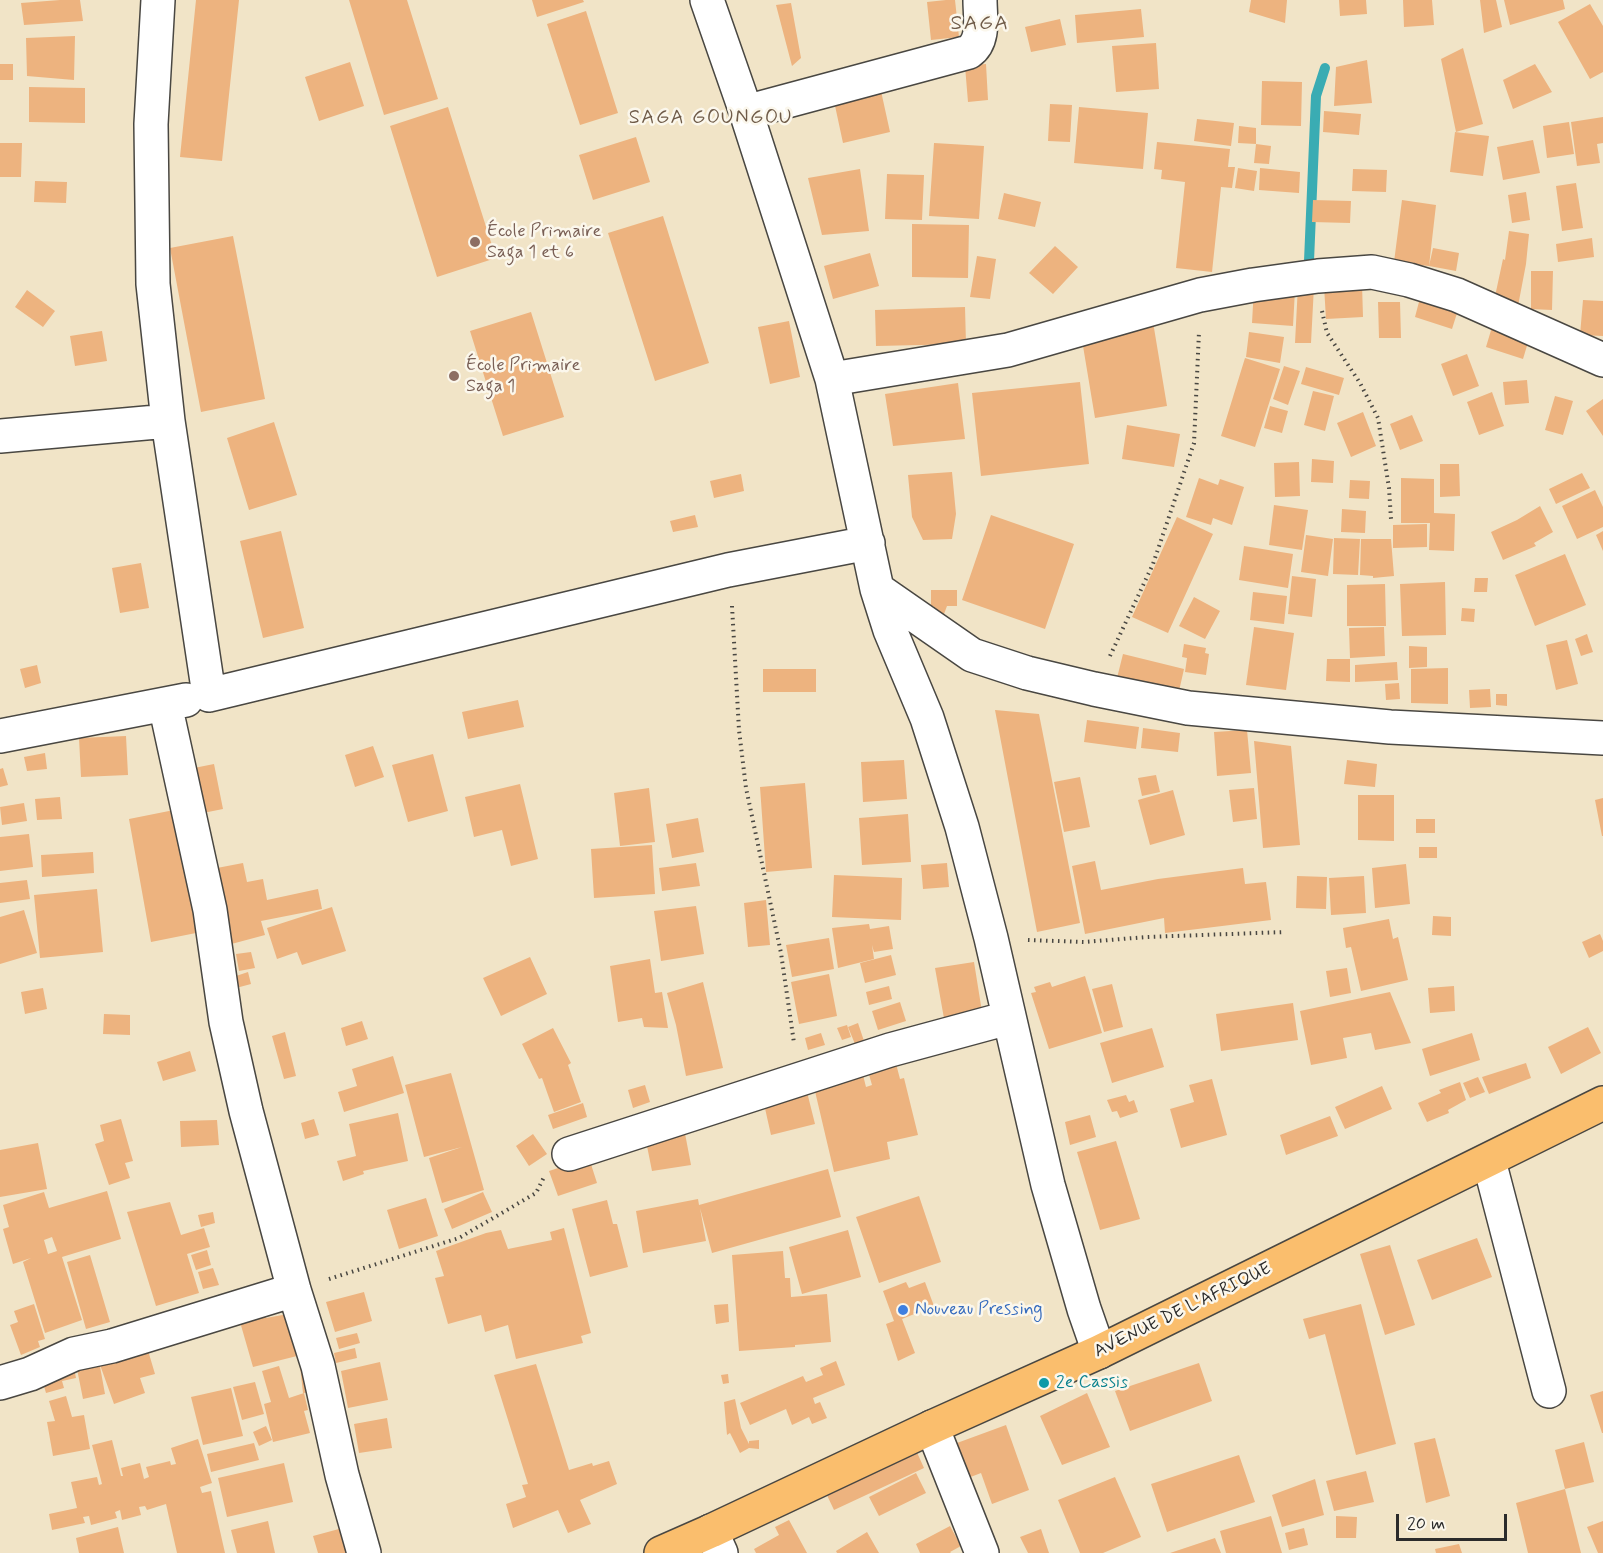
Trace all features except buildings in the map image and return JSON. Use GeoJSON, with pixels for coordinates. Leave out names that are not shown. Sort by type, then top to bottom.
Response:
{"type":"FeatureCollection","features":[{"type":"Feature","properties":{"kind":"main road","name":"AVENUE DE L'AFRIQUE"},"geometry":{"type":"LineString","coordinates":[[661,1553],[716,1542],[932,1427],[1100,1352],[1603,1103]]}},
{"type":"Feature","properties":{"kind":"street"},"geometry":{"type":"LineString","coordinates":[[158,0],[151,124],[152,263],[168,421],[209,695]]}},
{"type":"Feature","properties":{"kind":"street"},"geometry":{"type":"LineString","coordinates":[[707,0],[746,112],[832,379],[877,589],[890,630],[927,718],[962,827],[991,938],[1048,1185],[1083,1309],[1100,1352]]}},
{"type":"Feature","properties":{"kind":"street"},"geometry":{"type":"LineString","coordinates":[[746,112],[969,52],[977,43],[980,34],[980,0]]}},
{"type":"Feature","properties":{"kind":"street"},"geometry":{"type":"LineString","coordinates":[[832,379],[1008,350],[1200,295],[1318,276],[1372,272],[1409,280],[1486,307],[1603,360]]}},
{"type":"Feature","properties":{"kind":"street"},"geometry":{"type":"LineString","coordinates":[[0,435],[168,421]]}},
{"type":"Feature","properties":{"kind":"street"},"geometry":{"type":"LineString","coordinates":[[0,736],[209,695],[728,570],[868,543]]}},
{"type":"Feature","properties":{"kind":"street"},"geometry":{"type":"LineString","coordinates":[[877,589],[972,655],[1027,673],[1094,690],[1188,708],[1390,727],[1603,738]]}},
{"type":"Feature","properties":{"kind":"street"},"geometry":{"type":"LineString","coordinates":[[165,704],[210,910],[226,1022],[246,1111],[294,1290],[318,1366],[342,1475],[364,1553]]}},
{"type":"Feature","properties":{"kind":"street"},"geometry":{"type":"LineString","coordinates":[[568,1154],[890,1050],[1008,1018]]}},
{"type":"Feature","properties":{"kind":"street"},"geometry":{"type":"LineString","coordinates":[[1489,1161],[1549,1391]]}},
{"type":"Feature","properties":{"kind":"street"},"geometry":{"type":"LineString","coordinates":[[0,1383],[30,1374],[74,1354],[112,1346],[294,1290]]}},
{"type":"Feature","properties":{"kind":"street"},"geometry":{"type":"LineString","coordinates":[[932,1427],[982,1553]]}},
{"type":"Feature","properties":{"kind":"path"},"geometry":{"type":"LineString","coordinates":[[1318,276],[1323,317],[1328,333],[1360,382],[1378,418],[1389,488],[1391,519]]}},
{"type":"Feature","properties":{"kind":"path"},"geometry":{"type":"LineString","coordinates":[[1094,690],[1153,564],[1194,443],[1200,295]]}},
{"type":"Feature","properties":{"kind":"path"},"geometry":{"type":"LineString","coordinates":[[728,570],[734,616],[739,730],[746,788],[781,953],[800,1080]]}},
{"type":"Feature","properties":{"kind":"path"},"geometry":{"type":"LineString","coordinates":[[991,938],[1084,942],[1148,937],[1285,932]]}},
{"type":"Feature","properties":{"kind":"path"},"geometry":{"type":"LineString","coordinates":[[294,1290],[459,1238],[537,1193],[548,1168],[568,1154]]}},
{"type":"Feature","properties":{"kind":"waterway"},"geometry":{"type":"LineString","coordinates":[[1309,261],[1316,96],[1325,68]]}},
{"type":"Feature","properties":{"kind":"place","name":"École Primaire Saga 1 et 6"},"geometry":{"type":"Point","coordinates":[475,242]}},
{"type":"Feature","properties":{"kind":"place","name":"École Primaire Saga 1"},"geometry":{"type":"Point","coordinates":[454,376]}},
{"type":"Feature","properties":{"kind":"place","name":"Nouveau Pressing"},"geometry":{"type":"Point","coordinates":[903,1310]}},
{"type":"Feature","properties":{"kind":"place","name":"2e Cassis"},"geometry":{"type":"Point","coordinates":[1044,1383]}},
{"type":"Feature","properties":{"kind":"district","name":"SAGA"},"geometry":{"type":"Point","coordinates":[980,25]}},
{"type":"Feature","properties":{"kind":"district","name":"SAGA GOUNGOU"},"geometry":{"type":"Point","coordinates":[711,119]}}]}
